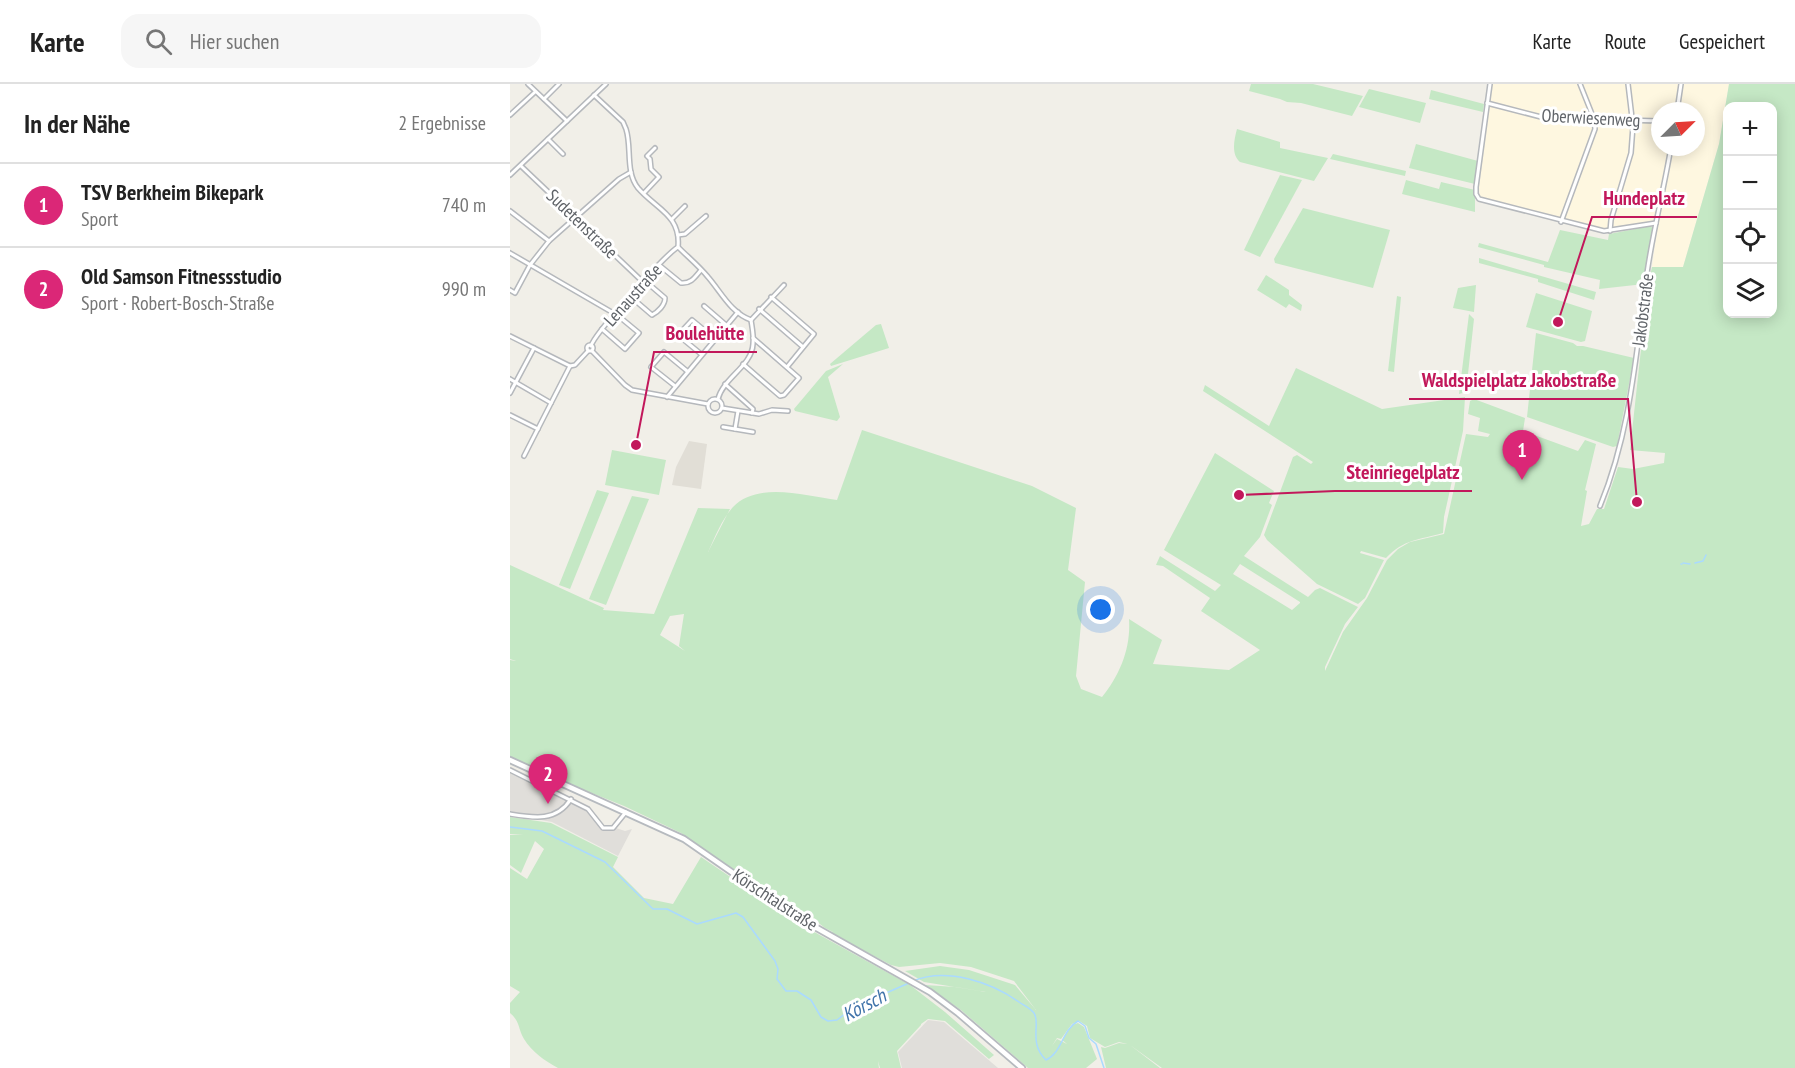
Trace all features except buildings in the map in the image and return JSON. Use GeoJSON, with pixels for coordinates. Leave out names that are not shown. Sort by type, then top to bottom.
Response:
{"type":"FeatureCollection","features":[{"type":"Feature","properties":{"kind":"main road","name":"Körschtalstraße"},"geometry":{"type":"LineString","coordinates":[[510,760],[684,839],[792,914],[921,986],[958,1012],[1022,1068]]}},
{"type":"Feature","properties":{"kind":"street"},"geometry":{"type":"LineString","coordinates":[[528,84],[567,121]]}},
{"type":"Feature","properties":{"kind":"street"},"geometry":{"type":"LineString","coordinates":[[544,99],[559,84]]}},
{"type":"Feature","properties":{"kind":"street"},"geometry":{"type":"LineString","coordinates":[[510,175],[606,84]]}},
{"type":"Feature","properties":{"kind":"street"},"geometry":{"type":"LineString","coordinates":[[1490,84],[1476,187],[1477,197],[1482,201],[1600,231],[1656,224]]}},
{"type":"Feature","properties":{"kind":"street"},"geometry":{"type":"LineString","coordinates":[[1561,222],[1593,139],[1595,127],[1580,84]]}},
{"type":"Feature","properties":{"kind":"street"},"geometry":{"type":"LineString","coordinates":[[1610,231],[1611,220],[1631,153],[1633,120],[1628,84]]}},
{"type":"Feature","properties":{"kind":"street"},"geometry":{"type":"LineString","coordinates":[[1678,102],[1681,84]]}},
{"type":"Feature","properties":{"kind":"street"},"geometry":{"type":"LineString","coordinates":[[510,115],[536,91]]}},
{"type":"Feature","properties":{"kind":"street"},"geometry":{"type":"LineString","coordinates":[[594,95],[623,122],[629,138],[633,180],[672,219],[677,227],[678,247],[701,270],[724,299],[751,320]]}},
{"type":"Feature","properties":{"kind":"street","name":"Oberwiesenweg"},"geometry":{"type":"LineString","coordinates":[[1487,103],[1545,118],[1651,121]]}},
{"type":"Feature","properties":{"kind":"street"},"geometry":{"type":"LineString","coordinates":[[548,139],[563,154]]}},
{"type":"Feature","properties":{"kind":"street"},"geometry":{"type":"LineString","coordinates":[[644,193],[659,177],[651,169],[650,159],[647,156],[655,148]]}},
{"type":"Feature","properties":{"kind":"street","name":"Jakobstraße"},"geometry":{"type":"LineString","coordinates":[[1600,506],[1617,458],[1630,402],[1656,224],[1669,156]]}},
{"type":"Feature","properties":{"kind":"street","name":"Sudetenstraße"},"geometry":{"type":"LineString","coordinates":[[521,166],[643,281],[665,298],[664,303],[652,315],[631,297]]}},
{"type":"Feature","properties":{"kind":"street"},"geometry":{"type":"LineString","coordinates":[[510,290],[515,293],[530,265],[549,241],[619,179],[631,172]]}},
{"type":"Feature","properties":{"kind":"street"},"geometry":{"type":"LineString","coordinates":[[672,219],[685,206]]}},
{"type":"Feature","properties":{"kind":"street"},"geometry":{"type":"LineString","coordinates":[[510,211],[549,241]]}},
{"type":"Feature","properties":{"kind":"street"},"geometry":{"type":"LineString","coordinates":[[678,235],[685,234],[706,216]]}},
{"type":"Feature","properties":{"kind":"street","name":"Lenaustraße"},"geometry":{"type":"LineString","coordinates":[[590,351],[602,329],[643,281],[678,247]]}},
{"type":"Feature","properties":{"kind":"street"},"geometry":{"type":"LineString","coordinates":[[510,253],[615,314],[639,333],[625,349],[602,329]]}},
{"type":"Feature","properties":{"kind":"street"},"geometry":{"type":"LineString","coordinates":[[659,265],[681,283],[690,282],[701,270]]}},
{"type":"Feature","properties":{"kind":"street"},"geometry":{"type":"LineString","coordinates":[[718,399],[725,384],[751,354],[753,338],[751,320],[784,285]]}},
{"type":"Feature","properties":{"kind":"street"},"geometry":{"type":"LineString","coordinates":[[771,297],[814,334],[787,367]]}},
{"type":"Feature","properties":{"kind":"street"},"geometry":{"type":"LineString","coordinates":[[704,306],[726,326]]}},
{"type":"Feature","properties":{"kind":"street"},"geometry":{"type":"LineString","coordinates":[[759,309],[804,347]]}},
{"type":"Feature","properties":{"kind":"street"},"geometry":{"type":"LineString","coordinates":[[667,397],[738,312]]}},
{"type":"Feature","properties":{"kind":"street"},"geometry":{"type":"LineString","coordinates":[[701,354],[678,335],[692,320],[715,339]]}},
{"type":"Feature","properties":{"kind":"street"},"geometry":{"type":"LineString","coordinates":[[510,336],[570,366]]}},
{"type":"Feature","properties":{"kind":"street"},"geometry":{"type":"LineString","coordinates":[[743,364],[780,396],[784,395],[799,378],[753,338]]}},
{"type":"Feature","properties":{"kind":"street"},"geometry":{"type":"LineString","coordinates":[[510,393],[534,348]]}},
{"type":"Feature","properties":{"kind":"street"},"geometry":{"type":"LineString","coordinates":[[524,456],[570,366],[590,351],[632,390],[708,404]]}},
{"type":"Feature","properties":{"kind":"street"},"geometry":{"type":"LineString","coordinates":[[675,386],[651,367],[664,352],[687,371]]}},
{"type":"Feature","properties":{"kind":"street"},"geometry":{"type":"LineString","coordinates":[[510,379],[551,403]]}},
{"type":"Feature","properties":{"kind":"street"},"geometry":{"type":"LineString","coordinates":[[725,384],[753,409],[753,414]]}},
{"type":"Feature","properties":{"kind":"street"},"geometry":{"type":"LineString","coordinates":[[708,404],[711,400],[718,399]]}},
{"type":"Feature","properties":{"kind":"street"},"geometry":{"type":"LineString","coordinates":[[718,399],[722,408]]}},
{"type":"Feature","properties":{"kind":"street"},"geometry":{"type":"LineString","coordinates":[[708,404],[713,413],[722,408]]}},
{"type":"Feature","properties":{"kind":"street"},"geometry":{"type":"LineString","coordinates":[[722,408],[753,414],[772,410],[788,411]]}},
{"type":"Feature","properties":{"kind":"street"},"geometry":{"type":"LineString","coordinates":[[735,429],[738,411]]}},
{"type":"Feature","properties":{"kind":"street"},"geometry":{"type":"LineString","coordinates":[[510,415],[538,429]]}},
{"type":"Feature","properties":{"kind":"street"},"geometry":{"type":"LineString","coordinates":[[723,428],[753,432]]}},
{"type":"Feature","properties":{"kind":"street"},"geometry":{"type":"LineString","coordinates":[[510,770],[588,809],[603,828],[613,828],[626,812]]}},
{"type":"Feature","properties":{"kind":"street"},"geometry":{"type":"LineString","coordinates":[[510,814],[537,819],[552,816],[571,799]]}},
{"type":"Feature","properties":{"kind":"shaded area"},"geometry":{"type":"Polygon","coordinates":[[[1492,84],[1729,84],[1726,102],[1723,102],[1719,144],[1683,267],[1652,267],[1658,222],[1603,229],[1480,197],[1479,187],[1492,84]]]}},
{"type":"Feature","properties":{"kind":"shaded area"},"geometry":{"type":"Polygon","coordinates":[[[689,441],[707,444],[701,489],[672,485],[676,467],[689,441]]]}},
{"type":"Feature","properties":{"kind":"shaded area"},"geometry":{"type":"Polygon","coordinates":[[[510,770],[588,809],[603,828],[625,831],[632,829],[618,856],[552,822],[510,814],[510,770]]]}},
{"type":"Feature","properties":{"kind":"shaded area"},"geometry":{"type":"Polygon","coordinates":[[[928,1020],[944,1022],[998,1068],[902,1068],[898,1052],[928,1020]]]}},
{"type":"Feature","properties":{"kind":"green space"},"geometry":{"type":"Polygon","coordinates":[[[1251,84],[1313,84],[1363,96],[1352,116],[1249,91],[1251,84]]]}},
{"type":"Feature","properties":{"kind":"green space"},"geometry":{"type":"Polygon","coordinates":[[[1729,84],[1795,84],[1795,1068],[1162,1068],[1130,1045],[1160,1068],[1106,1068],[1101,1047],[1105,1048],[1119,1043],[1127,1044],[1119,1042],[1105,1047],[1090,1038],[1087,1026],[1079,1021],[1072,1024],[1061,1039],[1057,1038],[1052,1046],[1057,1039],[1067,1044],[1062,1040],[1072,1025],[1078,1023],[1084,1027],[1097,1059],[1086,1068],[1028,1068],[961,1010],[925,985],[954,987],[924,982],[905,971],[940,966],[969,970],[1015,985],[1036,1010],[1014,981],[971,967],[940,963],[899,967],[891,965],[825,930],[833,932],[811,917],[819,926],[769,895],[681,833],[624,806],[537,771],[510,756],[510,660],[516,661],[510,659],[510,565],[604,608],[603,610],[654,614],[698,508],[730,509],[727,514],[743,499],[769,492],[837,500],[862,430],[1032,486],[1076,508],[1068,570],[1085,582],[1076,676],[1081,689],[1102,697],[1123,661],[1128,640],[1129,619],[1162,640],[1153,664],[1229,670],[1260,650],[1201,611],[1210,598],[1163,566],[1156,565],[1160,556],[1215,591],[1221,585],[1164,550],[1215,453],[1274,491],[1269,503],[1272,505],[1260,537],[1244,556],[1308,597],[1320,588],[1358,607],[1345,624],[1325,671],[1343,632],[1367,598],[1387,560],[1398,549],[1410,542],[1444,534],[1466,434],[1488,437],[1490,434],[1478,431],[1480,418],[1468,414],[1470,401],[1474,399],[1525,418],[1523,431],[1578,451],[1585,440],[1596,444],[1585,490],[1587,491],[1581,526],[1589,524],[1597,509],[1604,509],[1618,467],[1633,469],[1664,463],[1665,453],[1630,450],[1648,285],[1652,267],[1683,267],[1719,144],[1723,120],[1723,318],[1777,318],[1777,102],[1726,102],[1729,84]],[[1240,564],[1233,574],[1292,610],[1300,603],[1300,602],[1240,564]],[[684,614],[670,616],[660,635],[685,651],[679,646],[684,614]]]}},
{"type":"Feature","properties":{"kind":"green space"},"geometry":{"type":"Polygon","coordinates":[[[1369,89],[1426,103],[1420,123],[1359,107],[1369,89]]]}},
{"type":"Feature","properties":{"kind":"green space"},"geometry":{"type":"Polygon","coordinates":[[[1431,90],[1484,104],[1483,112],[1429,99],[1431,90]]]}},
{"type":"Feature","properties":{"kind":"green space"},"geometry":{"type":"Polygon","coordinates":[[[1237,129],[1280,142],[1280,148],[1328,158],[1314,181],[1240,162],[1234,151],[1237,129]]]}},
{"type":"Feature","properties":{"kind":"green space"},"geometry":{"type":"Polygon","coordinates":[[[1416,144],[1478,161],[1475,184],[1409,168],[1416,144]]]}},
{"type":"Feature","properties":{"kind":"green space"},"geometry":{"type":"Polygon","coordinates":[[[1333,154],[1406,171],[1405,176],[1330,159],[1333,154]]]}},
{"type":"Feature","properties":{"kind":"green space"},"geometry":{"type":"Polygon","coordinates":[[[1280,175],[1302,180],[1260,257],[1244,250],[1280,175]]]}},
{"type":"Feature","properties":{"kind":"green space"},"geometry":{"type":"Polygon","coordinates":[[[1406,180],[1439,189],[1441,182],[1475,190],[1475,212],[1402,194],[1406,180]]]}},
{"type":"Feature","properties":{"kind":"green space"},"geometry":{"type":"Polygon","coordinates":[[[1303,208],[1390,230],[1373,288],[1275,263],[1274,259],[1303,208]]]}},
{"type":"Feature","properties":{"kind":"green space"},"geometry":{"type":"Polygon","coordinates":[[[1651,226],[1653,229],[1644,284],[1599,289],[1600,280],[1544,267],[1544,265],[1478,247],[1479,243],[1548,262],[1560,230],[1608,240],[1609,234],[1651,226]]]}},
{"type":"Feature","properties":{"kind":"green space"},"geometry":{"type":"Polygon","coordinates":[[[1479,258],[1596,292],[1594,300],[1538,282],[1538,279],[1479,263],[1479,258]]]}},
{"type":"Feature","properties":{"kind":"green space"},"geometry":{"type":"Polygon","coordinates":[[[1266,275],[1289,290],[1289,295],[1302,305],[1301,311],[1289,304],[1286,308],[1257,290],[1266,275]]]}},
{"type":"Feature","properties":{"kind":"green space"},"geometry":{"type":"Polygon","coordinates":[[[1476,285],[1474,312],[1453,308],[1458,288],[1476,285]]]}},
{"type":"Feature","properties":{"kind":"green space"},"geometry":{"type":"Polygon","coordinates":[[[1536,293],[1592,311],[1585,341],[1581,342],[1526,327],[1536,293]]]}},
{"type":"Feature","properties":{"kind":"green space"},"geometry":{"type":"Polygon","coordinates":[[[1397,296],[1401,297],[1394,372],[1388,371],[1397,296]]]}},
{"type":"Feature","properties":{"kind":"green space"},"geometry":{"type":"Polygon","coordinates":[[[1469,314],[1474,319],[1466,392],[1459,394],[1469,314]]]}},
{"type":"Feature","properties":{"kind":"green space"},"geometry":{"type":"Polygon","coordinates":[[[881,324],[889,348],[831,366],[830,364],[876,325],[881,324]]]}},
{"type":"Feature","properties":{"kind":"green space"},"geometry":{"type":"Polygon","coordinates":[[[1536,333],[1577,346],[1634,358],[1617,446],[1613,447],[1527,417],[1536,333]]]}},
{"type":"Feature","properties":{"kind":"green space"},"geometry":{"type":"Polygon","coordinates":[[[843,364],[828,377],[840,417],[837,421],[795,411],[794,409],[826,371],[843,364]]]}},
{"type":"Feature","properties":{"kind":"green space"},"geometry":{"type":"Polygon","coordinates":[[[1296,368],[1382,409],[1465,397],[1463,431],[1444,517],[1443,533],[1399,547],[1386,558],[1361,551],[1360,553],[1384,560],[1365,598],[1358,604],[1317,584],[1264,535],[1293,457],[1297,455],[1311,464],[1313,462],[1203,391],[1205,385],[1269,426],[1296,368]]]}},
{"type":"Feature","properties":{"kind":"green space"},"geometry":{"type":"Polygon","coordinates":[[[612,450],[666,460],[659,495],[605,485],[612,450]]]}},
{"type":"Feature","properties":{"kind":"green space"},"geometry":{"type":"Polygon","coordinates":[[[597,490],[609,493],[570,589],[559,585],[597,490]]]}},
{"type":"Feature","properties":{"kind":"green space"},"geometry":{"type":"Polygon","coordinates":[[[632,496],[649,499],[606,605],[589,599],[632,496]]]}},
{"type":"Feature","properties":{"kind":"green space"},"geometry":{"type":"Polygon","coordinates":[[[510,817],[551,823],[618,857],[613,867],[644,898],[673,904],[701,857],[798,923],[910,985],[994,1055],[989,1059],[945,1021],[928,1019],[897,1051],[901,1068],[880,1068],[878,1061],[879,1068],[558,1068],[531,1048],[524,1039],[516,1019],[510,1013],[510,1003],[520,992],[510,986],[510,868],[527,879],[544,849],[535,841],[521,873],[510,865],[510,835],[523,834],[510,834],[510,817]]]}},
{"type":"Feature","properties":{"kind":"waterway"},"geometry":{"type":"LineString","coordinates":[[1695,563],[1703,561],[1706,555]]}},
{"type":"Feature","properties":{"kind":"waterway"},"geometry":{"type":"LineString","coordinates":[[1683,563],[1690,564]]}},
{"type":"Feature","properties":{"kind":"waterway","name":"Körsch"},"geometry":{"type":"LineString","coordinates":[[510,827],[542,831],[605,862],[653,909],[667,909],[697,924],[736,913],[743,917],[775,961],[778,969],[777,979],[786,991],[797,991],[811,1000],[821,1017],[828,1021],[837,1020],[854,1007],[909,983]]}},
{"type":"Feature","properties":{"kind":"waterway","name":"Körsch"},"geometry":{"type":"LineString","coordinates":[[913,981],[926,977],[954,976],[982,983],[1008,995],[1034,1013],[1036,1040],[1046,1060],[1056,1052],[1068,1030],[1078,1021],[1085,1026],[1089,1038],[1096,1044],[1104,1068]]}},
{"type":"Feature","properties":{"kind":"place","name":"Hundeplatz"},"geometry":{"type":"Point","coordinates":[1558,322]}},
{"type":"Feature","properties":{"kind":"place","name":"Boulehütte"},"geometry":{"type":"Point","coordinates":[636,445]}},
{"type":"Feature","properties":{"kind":"place","name":"TSV Berkheim Bikepark"},"geometry":{"type":"Point","coordinates":[1522,480]}},
{"type":"Feature","properties":{"kind":"place","name":"Steinriegelplatz"},"geometry":{"type":"Point","coordinates":[1239,495]}},
{"type":"Feature","properties":{"kind":"place","name":"Waldspielplatz Jakobstraße"},"geometry":{"type":"Point","coordinates":[1637,502]}},
{"type":"Feature","properties":{"kind":"place","name":"Old Samson Fitnessstudio"},"geometry":{"type":"Point","coordinates":[548,804]}}]}
